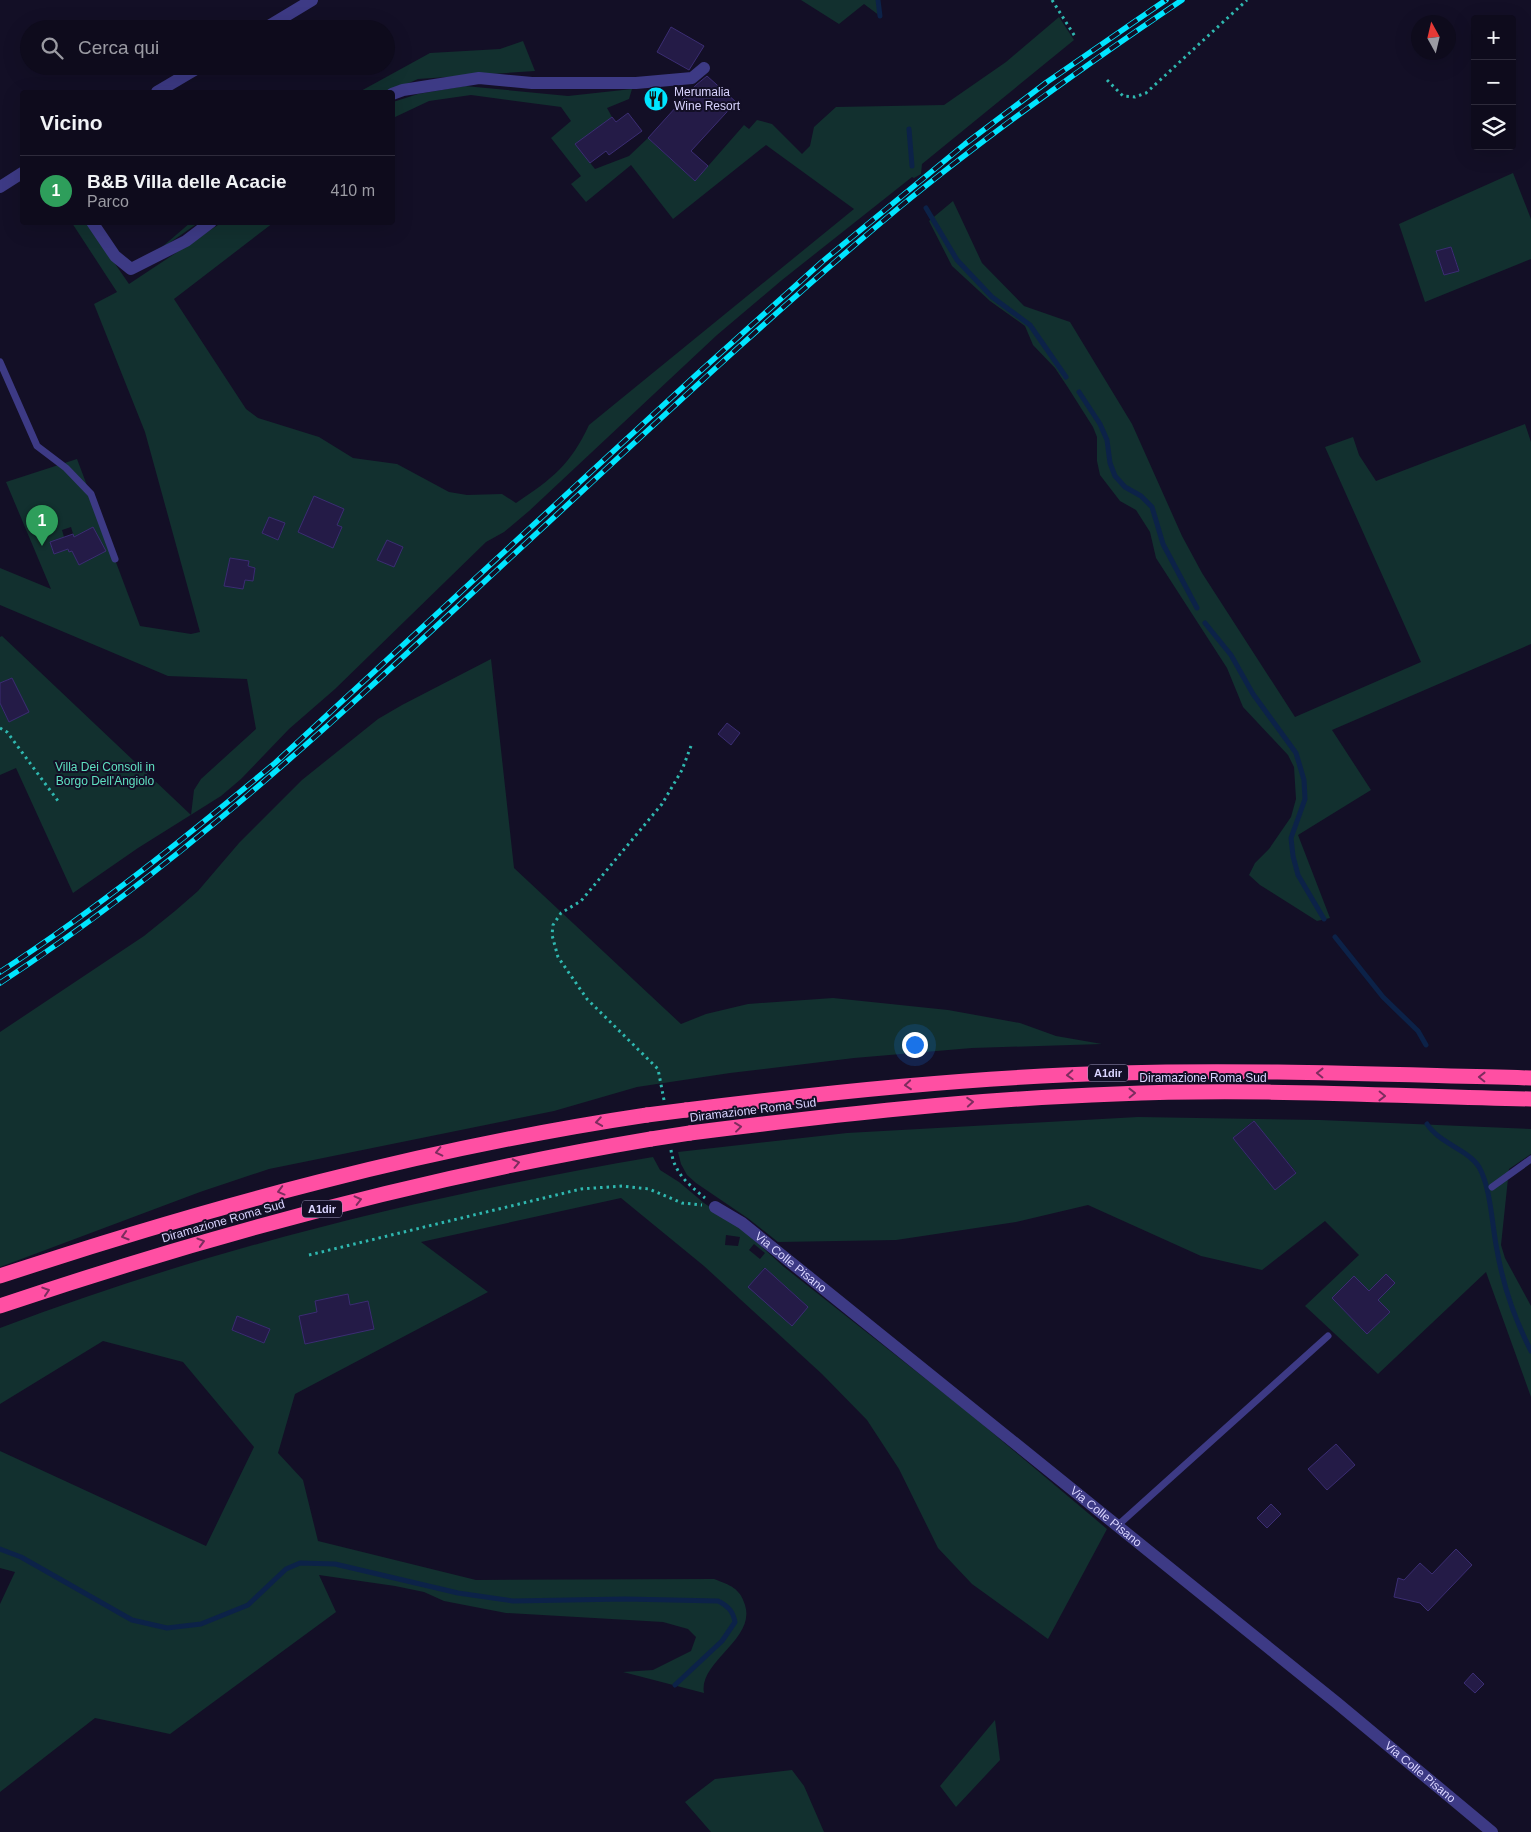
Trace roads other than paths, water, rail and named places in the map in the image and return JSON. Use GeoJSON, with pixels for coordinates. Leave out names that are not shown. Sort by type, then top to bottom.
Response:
{"type":"FeatureCollection","features":[{"type":"Feature","properties":{"kind":"highway","name":"Diramazione Roma Sud"},"geometry":{"type":"LineString","coordinates":[[0,1276],[163,1224],[297,1187],[471,1145],[647,1115],[888,1086],[1117,1073],[1240,1071],[1531,1078]]}},
{"type":"Feature","properties":{"kind":"highway","name":"Diramazione Roma Sud"},"geometry":{"type":"LineString","coordinates":[[0,1306],[132,1263],[307,1213],[497,1167],[690,1133],[918,1106],[1117,1094],[1230,1092],[1531,1099]]}},
{"type":"Feature","properties":{"kind":"street"},"geometry":{"type":"LineString","coordinates":[[279,20],[312,0]]}},
{"type":"Feature","properties":{"kind":"street"},"geometry":{"type":"LineString","coordinates":[[395,93],[479,78],[532,83],[645,82],[692,78],[704,68]]}},
{"type":"Feature","properties":{"kind":"street"},"geometry":{"type":"LineString","coordinates":[[160,90],[186,75]]}},
{"type":"Feature","properties":{"kind":"street"},"geometry":{"type":"LineString","coordinates":[[0,187],[20,174]]}},
{"type":"Feature","properties":{"kind":"street"},"geometry":{"type":"LineString","coordinates":[[94,225],[115,256],[131,269],[186,241],[207,225]]}},
{"type":"Feature","properties":{"kind":"street","name":"Via Colle Pisano"},"geometry":{"type":"LineString","coordinates":[[715,1207],[742,1223],[1337,1704],[1492,1832]]}},
{"type":"Feature","properties":{"kind":"lane"},"geometry":{"type":"LineString","coordinates":[[0,362],[37,446],[66,468],[91,494],[115,559]]}},
{"type":"Feature","properties":{"kind":"lane"},"geometry":{"type":"LineString","coordinates":[[1492,1187],[1531,1159]]}},
{"type":"Feature","properties":{"kind":"lane"},"geometry":{"type":"LineString","coordinates":[[1117,1526],[1328,1336]]}},
{"type":"Feature","properties":{"kind":"waterway"},"geometry":{"type":"LineString","coordinates":[[878,0],[880,16]]}},
{"type":"Feature","properties":{"kind":"waterway"},"geometry":{"type":"LineString","coordinates":[[909,129],[912,166]]}},
{"type":"Feature","properties":{"kind":"waterway"},"geometry":{"type":"LineString","coordinates":[[926,208],[957,260],[992,297],[1030,325],[1066,377]]}},
{"type":"Feature","properties":{"kind":"waterway"},"geometry":{"type":"LineString","coordinates":[[1079,392],[1100,424],[1107,440],[1110,463],[1115,476],[1125,487],[1141,496],[1152,507],[1163,544],[1197,608]]}},
{"type":"Feature","properties":{"kind":"waterway"},"geometry":{"type":"LineString","coordinates":[[1205,623],[1231,655],[1253,694],[1296,753],[1304,780],[1305,799],[1291,838],[1293,856],[1298,875],[1324,919]]}},
{"type":"Feature","properties":{"kind":"waterway"},"geometry":{"type":"LineString","coordinates":[[1335,937],[1383,997],[1418,1031],[1426,1045]]}},
{"type":"Feature","properties":{"kind":"waterway"},"geometry":{"type":"LineString","coordinates":[[1427,1124],[1439,1137],[1468,1156],[1479,1167],[1489,1196],[1502,1276],[1514,1314],[1531,1351]]}},
{"type":"Feature","properties":{"kind":"waterway"},"geometry":{"type":"LineString","coordinates":[[0,1549],[21,1557],[132,1620],[167,1628],[201,1624],[248,1605],[286,1569],[300,1563],[335,1564],[458,1593],[513,1601],[625,1599],[718,1601],[722,1603],[731,1612],[735,1622],[722,1641],[675,1685]]}},
{"type":"Feature","properties":{"kind":"railway"},"geometry":{"type":"LineString","coordinates":[[0,972],[106,898],[275,763],[696,375],[823,261],[965,144],[1047,82],[1166,0]]}},
{"type":"Feature","properties":{"kind":"railway"},"geometry":{"type":"LineString","coordinates":[[0,983],[69,936],[136,886],[201,835],[264,781],[388,671],[752,335],[901,206],[1039,100],[1182,0]]}},
{"type":"Feature","properties":{"kind":"place","name":"Merumalia Wine Resort"},"geometry":{"type":"Point","coordinates":[656,99]}},
{"type":"Feature","properties":{"kind":"place","name":"B&B Villa delle Acacie"},"geometry":{"type":"Point","coordinates":[42,546]}},
{"type":"Feature","properties":{"kind":"park label","name":"Villa Dei Consoli in Borgo Dell'Angiolo"},"geometry":{"type":"Point","coordinates":[105,774]}}]}
